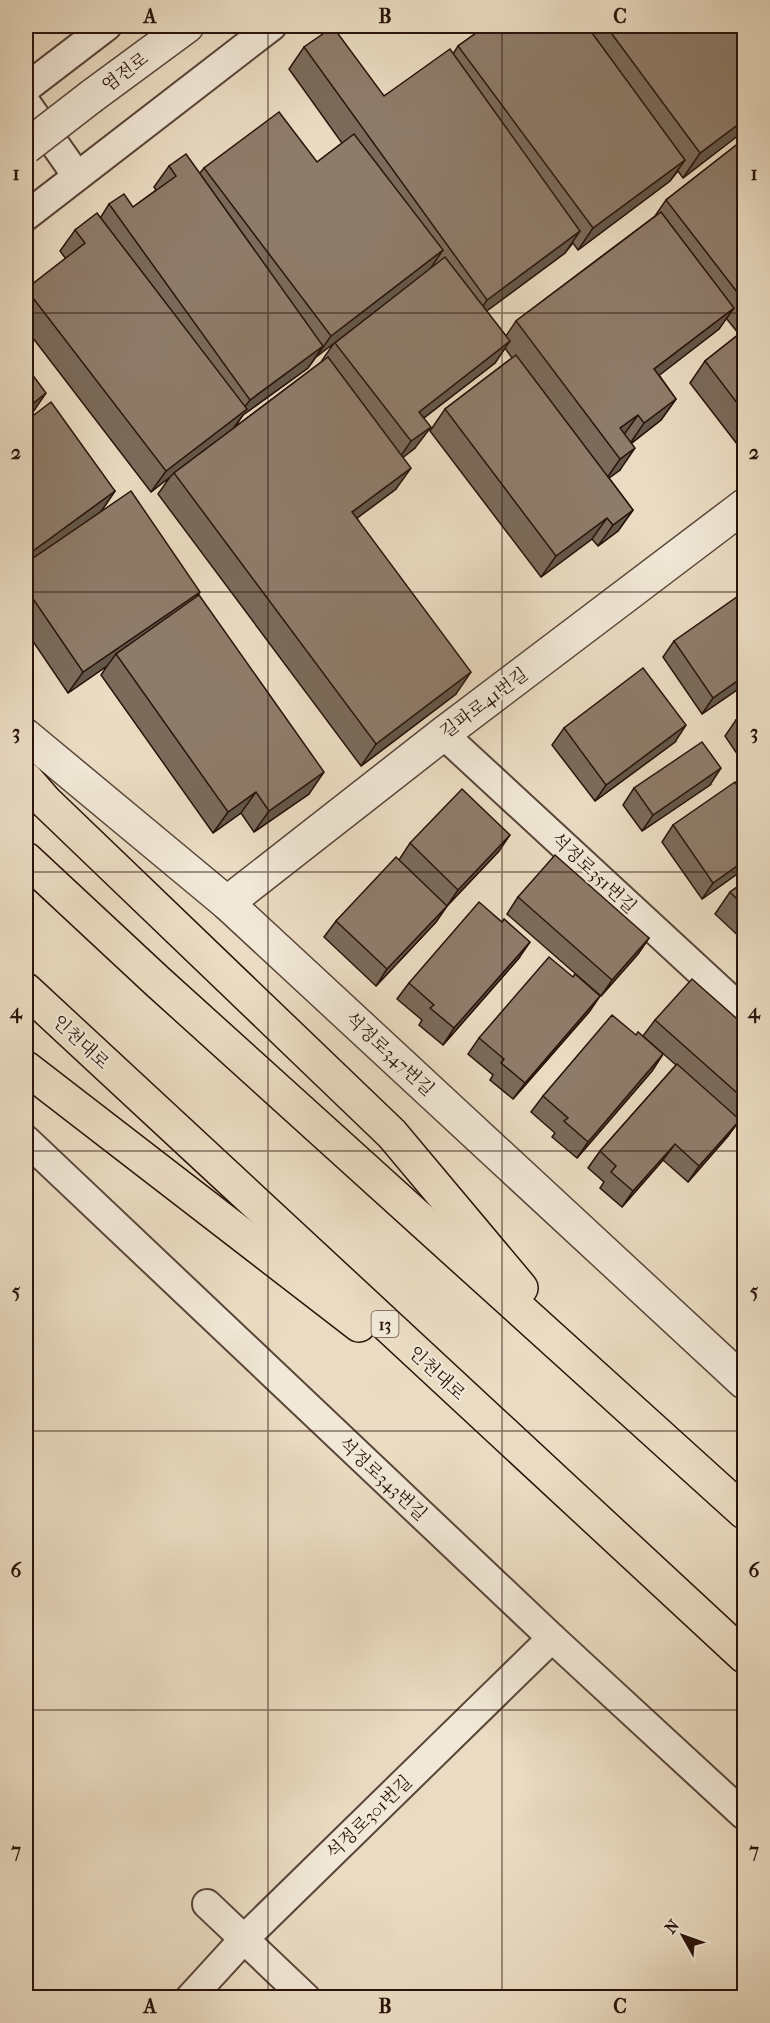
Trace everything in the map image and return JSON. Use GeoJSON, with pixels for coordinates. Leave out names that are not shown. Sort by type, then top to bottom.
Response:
{"type":"FeatureCollection","features":[{"type":"Feature","properties":{"kind":"highway"},"geometry":{"type":"LineString","coordinates":[[26,779],[46,802],[392,1134],[603,1386]]}},
{"type":"Feature","properties":{"kind":"highway"},"geometry":{"type":"LineString","coordinates":[[26,859],[166,989],[744,1512]]}},
{"type":"Feature","properties":{"kind":"highway","name":"인천대로"},"geometry":{"type":"LineString","coordinates":[[26,990],[744,1656]]}},
{"type":"Feature","properties":{"kind":"highway"},"geometry":{"type":"LineString","coordinates":[[26,1068],[525,1454]]}},
{"type":"Feature","properties":{"kind":"street","name":"염전로"},"geometry":{"type":"LineString","coordinates":[[26,147],[187,26]]}},
{"type":"Feature","properties":{"kind":"street","name":"길파로41번길"},"geometry":{"type":"LineString","coordinates":[[227,903],[443,734],[744,506]]}},
{"type":"Feature","properties":{"kind":"street","name":"석정로347번길"},"geometry":{"type":"LineString","coordinates":[[26,736],[227,903],[744,1382]]}},
{"type":"Feature","properties":{"kind":"lane"},"geometry":{"type":"LineString","coordinates":[[26,88],[107,26]]}},
{"type":"Feature","properties":{"kind":"lane"},"geometry":{"type":"LineString","coordinates":[[26,216],[272,26]]}},
{"type":"Feature","properties":{"kind":"lane"},"geometry":{"type":"LineString","coordinates":[[26,103],[77,176]]}},
{"type":"Feature","properties":{"kind":"lane","name":"석정로351번길"},"geometry":{"type":"LineString","coordinates":[[443,734],[744,1012]]}},
{"type":"Feature","properties":{"kind":"lane","name":"석정로343번길"},"geometry":{"type":"LineString","coordinates":[[26,1140],[552,1638],[744,1815]]}},
{"type":"Feature","properties":{"kind":"lane","name":"석정로301번길"},"geometry":{"type":"LineString","coordinates":[[190,1998],[244,1939],[552,1638]]}},
{"type":"Feature","properties":{"kind":"lane"},"geometry":{"type":"LineString","coordinates":[[207,1904],[306,1998]]}},
{"type":"Feature","properties":{"kind":"building"},"geometry":{"type":"Polygon","coordinates":[[[486,26],[587,26],[685,160],[593,228],[458,46],[486,26]]]}},
{"type":"Feature","properties":{"kind":"building"},"geometry":{"type":"Polygon","coordinates":[[[606,26],[744,26],[744,120],[700,153],[606,26]]]}},
{"type":"Feature","properties":{"kind":"building"},"geometry":{"type":"Polygon","coordinates":[[[333,27],[384,96],[450,49],[580,231],[487,300],[304,47],[333,27]]]}},
{"type":"Feature","properties":{"kind":"building"},"geometry":{"type":"Polygon","coordinates":[[[279,112],[317,162],[354,134],[443,250],[331,336],[204,168],[279,112]]]}},
{"type":"Feature","properties":{"kind":"building"},"geometry":{"type":"Polygon","coordinates":[[[744,139],[744,301],[666,200],[744,139]]]}},
{"type":"Feature","properties":{"kind":"building"},"geometry":{"type":"Polygon","coordinates":[[[186,154],[323,346],[250,400],[109,204],[124,194],[133,207],[176,176],[169,166],[186,154]]]}},
{"type":"Feature","properties":{"kind":"building"},"geometry":{"type":"Polygon","coordinates":[[[661,212],[734,308],[654,369],[676,399],[644,423],[638,415],[620,428],[635,448],[620,459],[516,321],[661,212]]]}},
{"type":"Feature","properties":{"kind":"building"},"geometry":{"type":"Polygon","coordinates":[[[97,213],[247,409],[166,471],[26,289],[85,243],[75,230],[97,213]]]}},
{"type":"Feature","properties":{"kind":"building"},"geometry":{"type":"Polygon","coordinates":[[[445,257],[510,341],[419,412],[431,427],[411,441],[335,343],[445,257]]]}},
{"type":"Feature","properties":{"kind":"building"},"geometry":{"type":"Polygon","coordinates":[[[743,331],[744,333],[744,412],[705,361],[743,331]]]}},
{"type":"Feature","properties":{"kind":"building"},"geometry":{"type":"Polygon","coordinates":[[[516,355],[633,510],[613,525],[607,518],[556,556],[445,409],[516,355]]]}},
{"type":"Feature","properties":{"kind":"building"},"geometry":{"type":"Polygon","coordinates":[[[328,357],[411,468],[352,512],[471,672],[376,744],[174,473],[328,357]]]}},
{"type":"Feature","properties":{"kind":"building"},"geometry":{"type":"Polygon","coordinates":[[[26,366],[46,393],[26,409],[26,366]]]}},
{"type":"Feature","properties":{"kind":"building"},"geometry":{"type":"Polygon","coordinates":[[[51,402],[115,491],[26,556],[26,421],[51,402]]]}},
{"type":"Feature","properties":{"kind":"building"},"geometry":{"type":"Polygon","coordinates":[[[131,491],[200,592],[83,672],[26,590],[26,563],[131,491]]]}},
{"type":"Feature","properties":{"kind":"building"},"geometry":{"type":"Polygon","coordinates":[[[744,592],[744,676],[713,698],[674,641],[744,592]]]}},
{"type":"Feature","properties":{"kind":"building"},"geometry":{"type":"Polygon","coordinates":[[[199,595],[324,772],[269,811],[256,792],[228,812],[116,654],[199,595]]]}},
{"type":"Feature","properties":{"kind":"building"},"geometry":{"type":"Polygon","coordinates":[[[643,668],[686,725],[606,785],[564,728],[643,668]]]}},
{"type":"Feature","properties":{"kind":"building"},"geometry":{"type":"Polygon","coordinates":[[[744,714],[744,731],[736,720],[744,714]]]}},
{"type":"Feature","properties":{"kind":"building"},"geometry":{"type":"Polygon","coordinates":[[[702,742],[721,768],[653,815],[634,788],[702,742]]]}},
{"type":"Feature","properties":{"kind":"building"},"geometry":{"type":"Polygon","coordinates":[[[735,782],[744,796],[744,861],[713,883],[673,825],[735,782]]]}},
{"type":"Feature","properties":{"kind":"building"},"geometry":{"type":"Polygon","coordinates":[[[462,789],[510,835],[458,890],[410,843],[462,789]]]}},
{"type":"Feature","properties":{"kind":"building"},"geometry":{"type":"Polygon","coordinates":[[[555,855],[649,938],[612,980],[518,897],[555,855]]]}},
{"type":"Feature","properties":{"kind":"building"},"geometry":{"type":"Polygon","coordinates":[[[396,857],[447,906],[387,969],[336,921],[396,857]]]}},
{"type":"Feature","properties":{"kind":"building"},"geometry":{"type":"Polygon","coordinates":[[[744,882],[744,906],[730,892],[744,882]]]}},
{"type":"Feature","properties":{"kind":"building"},"geometry":{"type":"Polygon","coordinates":[[[479,902],[502,922],[504,919],[530,942],[454,1028],[430,1008],[434,1005],[409,983],[479,902]]]}},
{"type":"Feature","properties":{"kind":"building"},"geometry":{"type":"Polygon","coordinates":[[[549,957],[573,977],[575,974],[600,996],[525,1083],[501,1063],[504,1059],[479,1038],[549,957]]]}},
{"type":"Feature","properties":{"kind":"building"},"geometry":{"type":"Polygon","coordinates":[[[692,979],[744,1025],[744,1099],[655,1020],[692,979]]]}},
{"type":"Feature","properties":{"kind":"building"},"geometry":{"type":"Polygon","coordinates":[[[612,1015],[636,1035],[638,1032],[663,1054],[588,1142],[564,1121],[568,1118],[543,1096],[612,1015]]]}},
{"type":"Feature","properties":{"kind":"building"},"geometry":{"type":"Polygon","coordinates":[[[677,1064],[740,1120],[699,1166],[675,1144],[633,1191],[611,1172],[616,1166],[600,1151],[677,1064]]]}}]}
